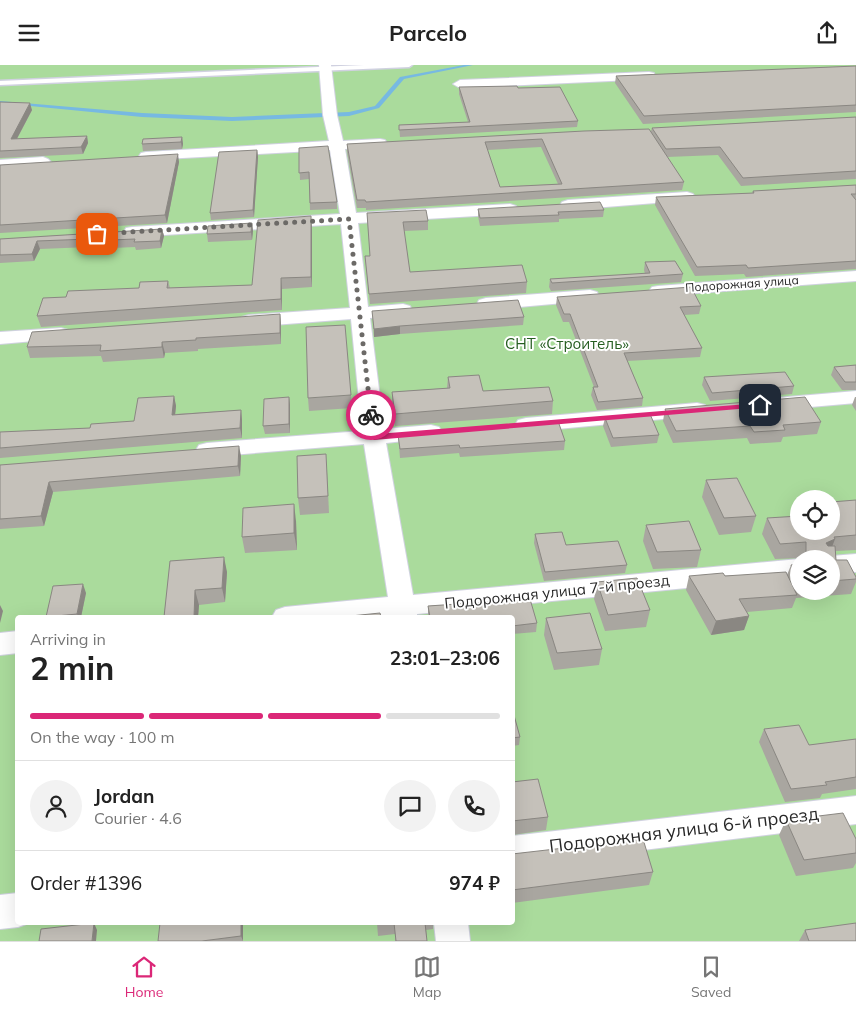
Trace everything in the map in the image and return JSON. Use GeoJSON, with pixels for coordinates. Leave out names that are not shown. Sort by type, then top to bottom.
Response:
{"type":"FeatureCollection","features":[{"type":"Feature","properties":{"kind":"street"},"geometry":{"type":"LineString","coordinates":[[326,67],[330,115],[349,219],[374,437],[403,612]]}},
{"type":"Feature","properties":{"kind":"street"},"geometry":{"type":"LineString","coordinates":[[460,84],[658,75]]}},
{"type":"Feature","properties":{"kind":"street"},"geometry":{"type":"LineString","coordinates":[[129,157],[397,143]]}},
{"type":"Feature","properties":{"kind":"street"},"geometry":{"type":"LineString","coordinates":[[0,165],[60,161]]}},
{"type":"Feature","properties":{"kind":"street"},"geometry":{"type":"LineString","coordinates":[[548,206],[707,196]]}},
{"type":"Feature","properties":{"kind":"street"},"geometry":{"type":"LineString","coordinates":[[120,233],[528,207]]}},
{"type":"Feature","properties":{"kind":"street","name":"Подорожная улица"},"geometry":{"type":"LineString","coordinates":[[637,292],[856,276]]}},
{"type":"Feature","properties":{"kind":"street"},"geometry":{"type":"LineString","coordinates":[[468,305],[607,295]]}},
{"type":"Feature","properties":{"kind":"street"},"geometry":{"type":"LineString","coordinates":[[229,323],[418,309]]}},
{"type":"Feature","properties":{"kind":"street"},"geometry":{"type":"LineString","coordinates":[[0,338],[80,333]]}},
{"type":"Feature","properties":{"kind":"street"},"geometry":{"type":"LineString","coordinates":[[758,405],[856,397]]}},
{"type":"Feature","properties":{"kind":"street"},"geometry":{"type":"LineString","coordinates":[[502,427],[718,409]]}},
{"type":"Feature","properties":{"kind":"street"},"geometry":{"type":"LineString","coordinates":[[187,452],[452,431]]}},
{"type":"Feature","properties":{"kind":"street"},"geometry":{"type":"LineString","coordinates":[[840,564],[856,563]]}},
{"type":"Feature","properties":{"kind":"street","name":"Подорожная улица 7-й проезд"},"geometry":{"type":"LineString","coordinates":[[332,615],[403,612],[790,569]]}},
{"type":"Feature","properties":{"kind":"street"},"geometry":{"type":"LineString","coordinates":[[0,644],[15,642]]}},
{"type":"Feature","properties":{"kind":"street","name":"Подорожная улица 6-й проезд"},"geometry":{"type":"LineString","coordinates":[[515,851],[856,810]]}},
{"type":"Feature","properties":{"kind":"street"},"geometry":{"type":"LineString","coordinates":[[0,912],[15,910]]}},
{"type":"Feature","properties":{"kind":"street"},"geometry":{"type":"LineString","coordinates":[[451,925],[453,941]]}},
{"type":"Feature","properties":{"kind":"lane"},"geometry":{"type":"LineString","coordinates":[[0,83],[326,67],[409,65]]}},
{"type":"Feature","properties":{"kind":"green space","name":"СНТ «Строитель»"},"geometry":{"type":"Polygon","coordinates":[[[0,65],[856,65],[856,941],[0,941],[0,65]]]}},
{"type":"Feature","properties":{"kind":"building"},"geometry":{"type":"Polygon","coordinates":[[[856,66],[856,105],[644,116],[616,76],[856,66]]]}},
{"type":"Feature","properties":{"kind":"building"},"geometry":{"type":"Polygon","coordinates":[[[517,86],[518,88],[560,87],[578,121],[399,130],[399,125],[470,122],[459,87],[517,86]]]}},
{"type":"Feature","properties":{"kind":"building"},"geometry":{"type":"Polygon","coordinates":[[[0,102],[30,103],[11,139],[87,136],[81,147],[0,151],[0,102]]]}},
{"type":"Feature","properties":{"kind":"building"},"geometry":{"type":"Polygon","coordinates":[[[856,117],[856,171],[743,178],[720,147],[666,149],[652,128],[856,117]]]}},
{"type":"Feature","properties":{"kind":"building"},"geometry":{"type":"Polygon","coordinates":[[[649,129],[684,182],[366,202],[365,200],[357,200],[347,144],[649,129]],[[542,139],[485,142],[500,187],[562,184],[542,139]]]}},
{"type":"Feature","properties":{"kind":"building"},"geometry":{"type":"Polygon","coordinates":[[[182,137],[181,142],[142,144],[143,139],[182,137]]]}},
{"type":"Feature","properties":{"kind":"building"},"geometry":{"type":"Polygon","coordinates":[[[328,146],[337,202],[310,203],[309,172],[299,173],[299,148],[328,146]]]}},
{"type":"Feature","properties":{"kind":"building"},"geometry":{"type":"Polygon","coordinates":[[[257,150],[253,210],[210,213],[219,152],[257,150]]]}},
{"type":"Feature","properties":{"kind":"building"},"geometry":{"type":"Polygon","coordinates":[[[178,154],[165,215],[0,225],[0,165],[178,154]]]}},
{"type":"Feature","properties":{"kind":"building"},"geometry":{"type":"Polygon","coordinates":[[[856,185],[856,194],[851,194],[856,200],[856,261],[748,268],[746,265],[697,267],[656,197],[754,193],[753,191],[856,185]]]}},
{"type":"Feature","properties":{"kind":"building"},"geometry":{"type":"Polygon","coordinates":[[[600,202],[604,210],[558,212],[559,215],[480,218],[478,209],[600,202]]]}},
{"type":"Feature","properties":{"kind":"building"},"geometry":{"type":"Polygon","coordinates":[[[426,210],[428,221],[403,222],[410,272],[522,265],[527,282],[369,294],[365,256],[370,256],[367,213],[426,210]]]}},
{"type":"Feature","properties":{"kind":"building"},"geometry":{"type":"Polygon","coordinates":[[[311,216],[311,277],[281,278],[281,299],[37,316],[43,298],[66,297],[68,291],[139,288],[140,282],[168,281],[167,288],[252,285],[258,220],[311,216]]]}},
{"type":"Feature","properties":{"kind":"building"},"geometry":{"type":"Polygon","coordinates":[[[252,223],[251,232],[207,234],[208,226],[252,223]]]}},
{"type":"Feature","properties":{"kind":"building"},"geometry":{"type":"Polygon","coordinates":[[[162,229],[160,241],[134,242],[135,239],[88,241],[89,239],[37,241],[32,254],[0,255],[0,239],[162,229]]]}},
{"type":"Feature","properties":{"kind":"building"},"geometry":{"type":"Polygon","coordinates":[[[675,261],[683,274],[552,283],[550,279],[650,273],[645,262],[675,261]]]}},
{"type":"Feature","properties":{"kind":"building"},"geometry":{"type":"Polygon","coordinates":[[[691,287],[701,306],[680,307],[702,348],[624,353],[643,398],[598,402],[593,387],[598,387],[570,314],[564,314],[557,297],[691,287]]]}},
{"type":"Feature","properties":{"kind":"building"},"geometry":{"type":"Polygon","coordinates":[[[518,300],[524,317],[374,329],[372,311],[518,300]]]}},
{"type":"Feature","properties":{"kind":"building"},"geometry":{"type":"Polygon","coordinates":[[[280,314],[280,333],[196,338],[196,340],[162,342],[162,347],[100,351],[101,345],[27,347],[32,332],[280,314]]]}},
{"type":"Feature","properties":{"kind":"building"},"geometry":{"type":"Polygon","coordinates":[[[345,325],[351,395],[308,398],[306,327],[345,325]]]}},
{"type":"Feature","properties":{"kind":"building"},"geometry":{"type":"Polygon","coordinates":[[[856,365],[856,382],[845,382],[834,367],[856,365]]]}},
{"type":"Feature","properties":{"kind":"building"},"geometry":{"type":"Polygon","coordinates":[[[785,372],[794,386],[712,393],[704,377],[785,372]]]}},
{"type":"Feature","properties":{"kind":"building"},"geometry":{"type":"Polygon","coordinates":[[[479,375],[483,391],[549,387],[553,401],[395,414],[392,392],[450,388],[448,377],[479,375]]]}},
{"type":"Feature","properties":{"kind":"building"},"geometry":{"type":"Polygon","coordinates":[[[174,396],[172,415],[241,410],[240,428],[0,448],[0,432],[90,428],[91,424],[134,421],[138,398],[174,396]]]}},
{"type":"Feature","properties":{"kind":"building"},"geometry":{"type":"Polygon","coordinates":[[[289,397],[289,424],[263,426],[264,399],[289,397]]]}},
{"type":"Feature","properties":{"kind":"building"},"geometry":{"type":"Polygon","coordinates":[[[805,397],[821,422],[783,425],[785,430],[754,432],[750,426],[676,431],[665,409],[805,397]]]}},
{"type":"Feature","properties":{"kind":"building"},"geometry":{"type":"Polygon","coordinates":[[[650,414],[659,435],[613,438],[605,418],[650,414]]]}},
{"type":"Feature","properties":{"kind":"building"},"geometry":{"type":"Polygon","coordinates":[[[558,421],[565,441],[460,448],[459,445],[400,449],[398,435],[558,421]]]}},
{"type":"Feature","properties":{"kind":"building"},"geometry":{"type":"Polygon","coordinates":[[[239,446],[238,466],[49,482],[41,516],[0,519],[0,465],[239,446]]]}},
{"type":"Feature","properties":{"kind":"building"},"geometry":{"type":"Polygon","coordinates":[[[326,454],[328,496],[298,498],[297,456],[326,454]]]}},
{"type":"Feature","properties":{"kind":"building"},"geometry":{"type":"Polygon","coordinates":[[[737,478],[756,516],[724,518],[706,480],[737,478]]]}},
{"type":"Feature","properties":{"kind":"building"},"geometry":{"type":"Polygon","coordinates":[[[856,500],[856,535],[840,536],[840,501],[856,500]]]}},
{"type":"Feature","properties":{"kind":"building"},"geometry":{"type":"Polygon","coordinates":[[[294,504],[294,533],[242,537],[243,508],[294,504]]]}},
{"type":"Feature","properties":{"kind":"building"},"geometry":{"type":"Polygon","coordinates":[[[790,517],[790,540],[833,540],[826,543],[828,546],[835,546],[835,550],[806,550],[806,542],[780,544],[767,518],[790,517]]]}},
{"type":"Feature","properties":{"kind":"building"},"geometry":{"type":"Polygon","coordinates":[[[689,521],[701,550],[657,552],[646,525],[689,521]]]}},
{"type":"Feature","properties":{"kind":"building"},"geometry":{"type":"Polygon","coordinates":[[[562,532],[566,545],[618,541],[627,565],[545,572],[535,534],[562,532]]]}},
{"type":"Feature","properties":{"kind":"building"},"geometry":{"type":"Polygon","coordinates":[[[224,557],[222,588],[195,590],[194,615],[164,615],[170,561],[224,557]]]}},
{"type":"Feature","properties":{"kind":"building"},"geometry":{"type":"Polygon","coordinates":[[[840,560],[847,560],[856,579],[840,580],[840,560]]]}},
{"type":"Feature","properties":{"kind":"building"},"geometry":{"type":"Polygon","coordinates":[[[786,572],[790,580],[790,595],[739,599],[749,616],[716,621],[689,576],[723,573],[725,576],[786,572]]]}},
{"type":"Feature","properties":{"kind":"building"},"geometry":{"type":"Polygon","coordinates":[[[637,578],[650,610],[608,615],[597,582],[637,578]]]}},
{"type":"Feature","properties":{"kind":"building"},"geometry":{"type":"Polygon","coordinates":[[[83,584],[77,614],[46,615],[53,586],[83,584]]]}},
{"type":"Feature","properties":{"kind":"building"},"geometry":{"type":"Polygon","coordinates":[[[530,599],[537,623],[515,626],[515,615],[430,615],[428,606],[530,599]]]}},
{"type":"Feature","properties":{"kind":"building"},"geometry":{"type":"Polygon","coordinates":[[[380,613],[380,615],[360,615],[380,613]]]}},
{"type":"Feature","properties":{"kind":"building"},"geometry":{"type":"Polygon","coordinates":[[[590,613],[602,649],[557,653],[546,618],[590,613]]]}},
{"type":"Feature","properties":{"kind":"building"},"geometry":{"type":"Polygon","coordinates":[[[515,719],[520,737],[515,738],[515,719]]]}},
{"type":"Feature","properties":{"kind":"building"},"geometry":{"type":"Polygon","coordinates":[[[799,725],[809,745],[856,739],[856,777],[825,782],[827,785],[791,789],[764,729],[799,725]]]}},
{"type":"Feature","properties":{"kind":"building"},"geometry":{"type":"Polygon","coordinates":[[[538,779],[548,817],[515,821],[515,782],[538,779]]]}},
{"type":"Feature","properties":{"kind":"building"},"geometry":{"type":"Polygon","coordinates":[[[843,813],[856,839],[856,853],[804,860],[786,820],[843,813]]]}},
{"type":"Feature","properties":{"kind":"building"},"geometry":{"type":"Polygon","coordinates":[[[643,839],[653,872],[515,890],[515,854],[643,839]]]}},
{"type":"Feature","properties":{"kind":"building"},"geometry":{"type":"Polygon","coordinates":[[[856,923],[856,941],[809,941],[805,930],[856,923]]]}},
{"type":"Feature","properties":{"kind":"building"},"geometry":{"type":"Polygon","coordinates":[[[94,925],[92,941],[39,941],[41,929],[94,925]]]}},
{"type":"Feature","properties":{"kind":"building"},"geometry":{"type":"Polygon","coordinates":[[[160,925],[241,925],[241,936],[202,941],[158,941],[160,925]]]}},
{"type":"Feature","properties":{"kind":"building"},"geometry":{"type":"Polygon","coordinates":[[[394,925],[425,925],[427,941],[396,941],[394,925]]]}},
{"type":"Feature","properties":{"kind":"waterway"},"geometry":{"type":"LineString","coordinates":[[0,102],[142,115],[232,119],[349,114],[377,107],[402,78],[471,65]]}},
{"type":"Feature","properties":{"kind":"way so far"},"geometry":{"type":"LineString","coordinates":[[97,234],[349,219],[371,415]]}},
{"type":"Feature","properties":{"kind":"route"},"geometry":{"type":"LineString","coordinates":[[371,415],[374,437],[760,405]]}}]}
